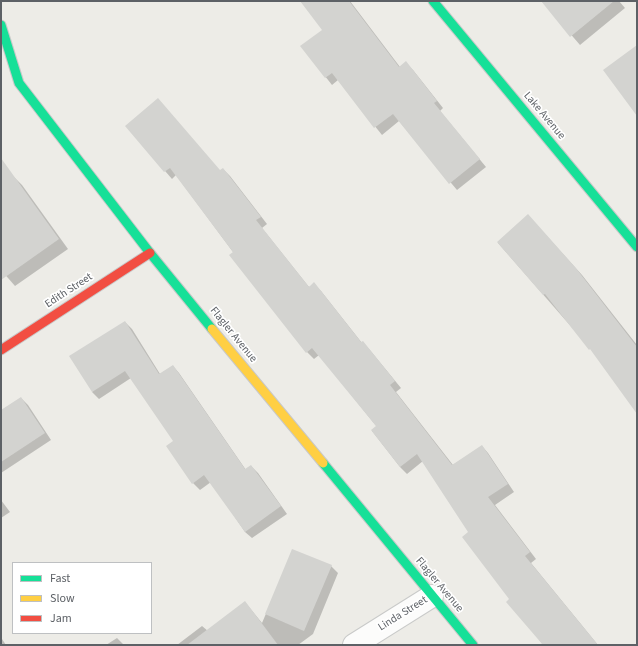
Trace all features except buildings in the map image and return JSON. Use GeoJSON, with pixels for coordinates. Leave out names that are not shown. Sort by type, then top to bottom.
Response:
{"type":"FeatureCollection","features":[{"type":"Feature","properties":{"kind":"street","name":"Lake Avenue"},"geometry":{"type":"LineString","coordinates":[[433,1],[637,247]]}},
{"type":"Feature","properties":{"kind":"street","name":"Flagler Avenue"},"geometry":{"type":"LineString","coordinates":[[1,25],[19,83],[150,253],[473,645]]}},
{"type":"Feature","properties":{"kind":"street","name":"Edith Street"},"geometry":{"type":"LineString","coordinates":[[1,350],[150,253]]}},
{"type":"Feature","properties":{"kind":"street","name":"Linda Street"},"geometry":{"type":"LineString","coordinates":[[354,645],[432,596]]}},
{"type":"Feature","properties":{"kind":"traffic: fast"},"geometry":{"type":"LineString","coordinates":[[433,1],[637,247]]}},
{"type":"Feature","properties":{"kind":"traffic: fast"},"geometry":{"type":"LineString","coordinates":[[1,25],[19,83],[150,253],[212,329]]}},
{"type":"Feature","properties":{"kind":"traffic: fast"},"geometry":{"type":"LineString","coordinates":[[323,463],[473,645]]}},
{"type":"Feature","properties":{"kind":"traffic: slow"},"geometry":{"type":"LineString","coordinates":[[212,329],[323,463]]}},
{"type":"Feature","properties":{"kind":"traffic: jam"},"geometry":{"type":"LineString","coordinates":[[1,350],[150,253]]}}]}
